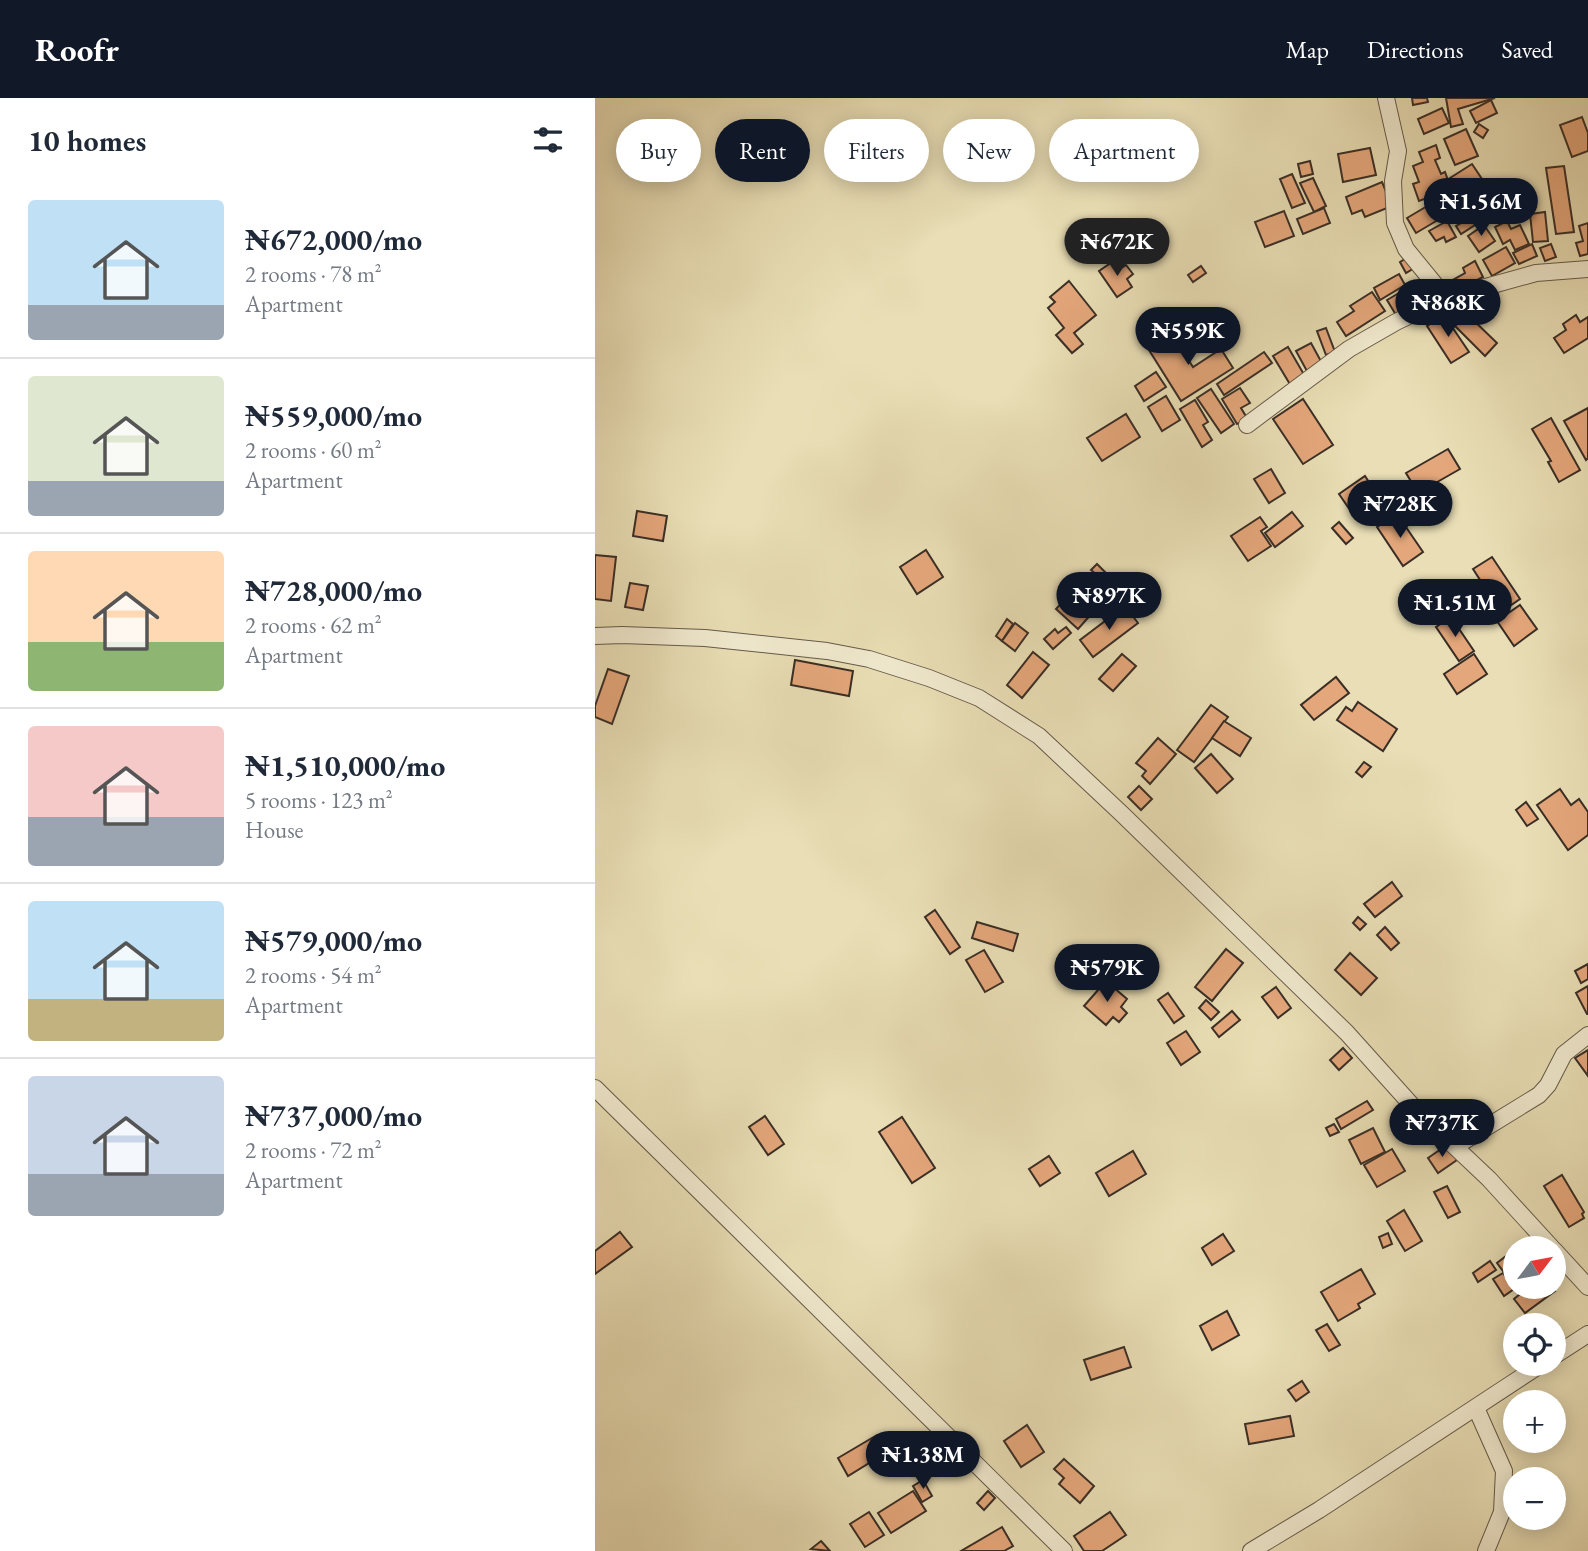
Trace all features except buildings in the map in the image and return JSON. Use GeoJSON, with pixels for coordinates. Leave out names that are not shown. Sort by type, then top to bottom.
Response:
{"type":"FeatureCollection","features":[{"type":"Feature","properties":{"kind":"street"},"geometry":{"type":"LineString","coordinates":[[1386,98],[1398,151],[1393,181],[1395,223],[1406,249],[1445,298]]}},
{"type":"Feature","properties":{"kind":"street"},"geometry":{"type":"LineString","coordinates":[[1247,425],[1349,349],[1445,298],[1536,273],[1588,269]]}},
{"type":"Feature","properties":{"kind":"street"},"geometry":{"type":"LineString","coordinates":[[595,636],[705,638],[827,651],[929,678],[979,698],[1039,737],[1122,814],[1347,1033],[1417,1111],[1456,1146],[1541,1236]]}},
{"type":"Feature","properties":{"kind":"street"},"geometry":{"type":"LineString","coordinates":[[1456,1146],[1539,1095],[1548,1085],[1564,1054],[1588,1035]]}},
{"type":"Feature","properties":{"kind":"street"},"geometry":{"type":"LineString","coordinates":[[595,1088],[1063,1551]]}},
{"type":"Feature","properties":{"kind":"street"},"geometry":{"type":"LineString","coordinates":[[1566,1263],[1588,1287]]}},
{"type":"Feature","properties":{"kind":"street"},"geometry":{"type":"LineString","coordinates":[[1566,1348],[1588,1334]]}},
{"type":"Feature","properties":{"kind":"street"},"geometry":{"type":"LineString","coordinates":[[1251,1551],[1319,1510],[1524,1376]]}},
{"type":"Feature","properties":{"kind":"street"},"geometry":{"type":"LineString","coordinates":[[1476,1408],[1504,1471],[1502,1512],[1486,1551]]}}]}
